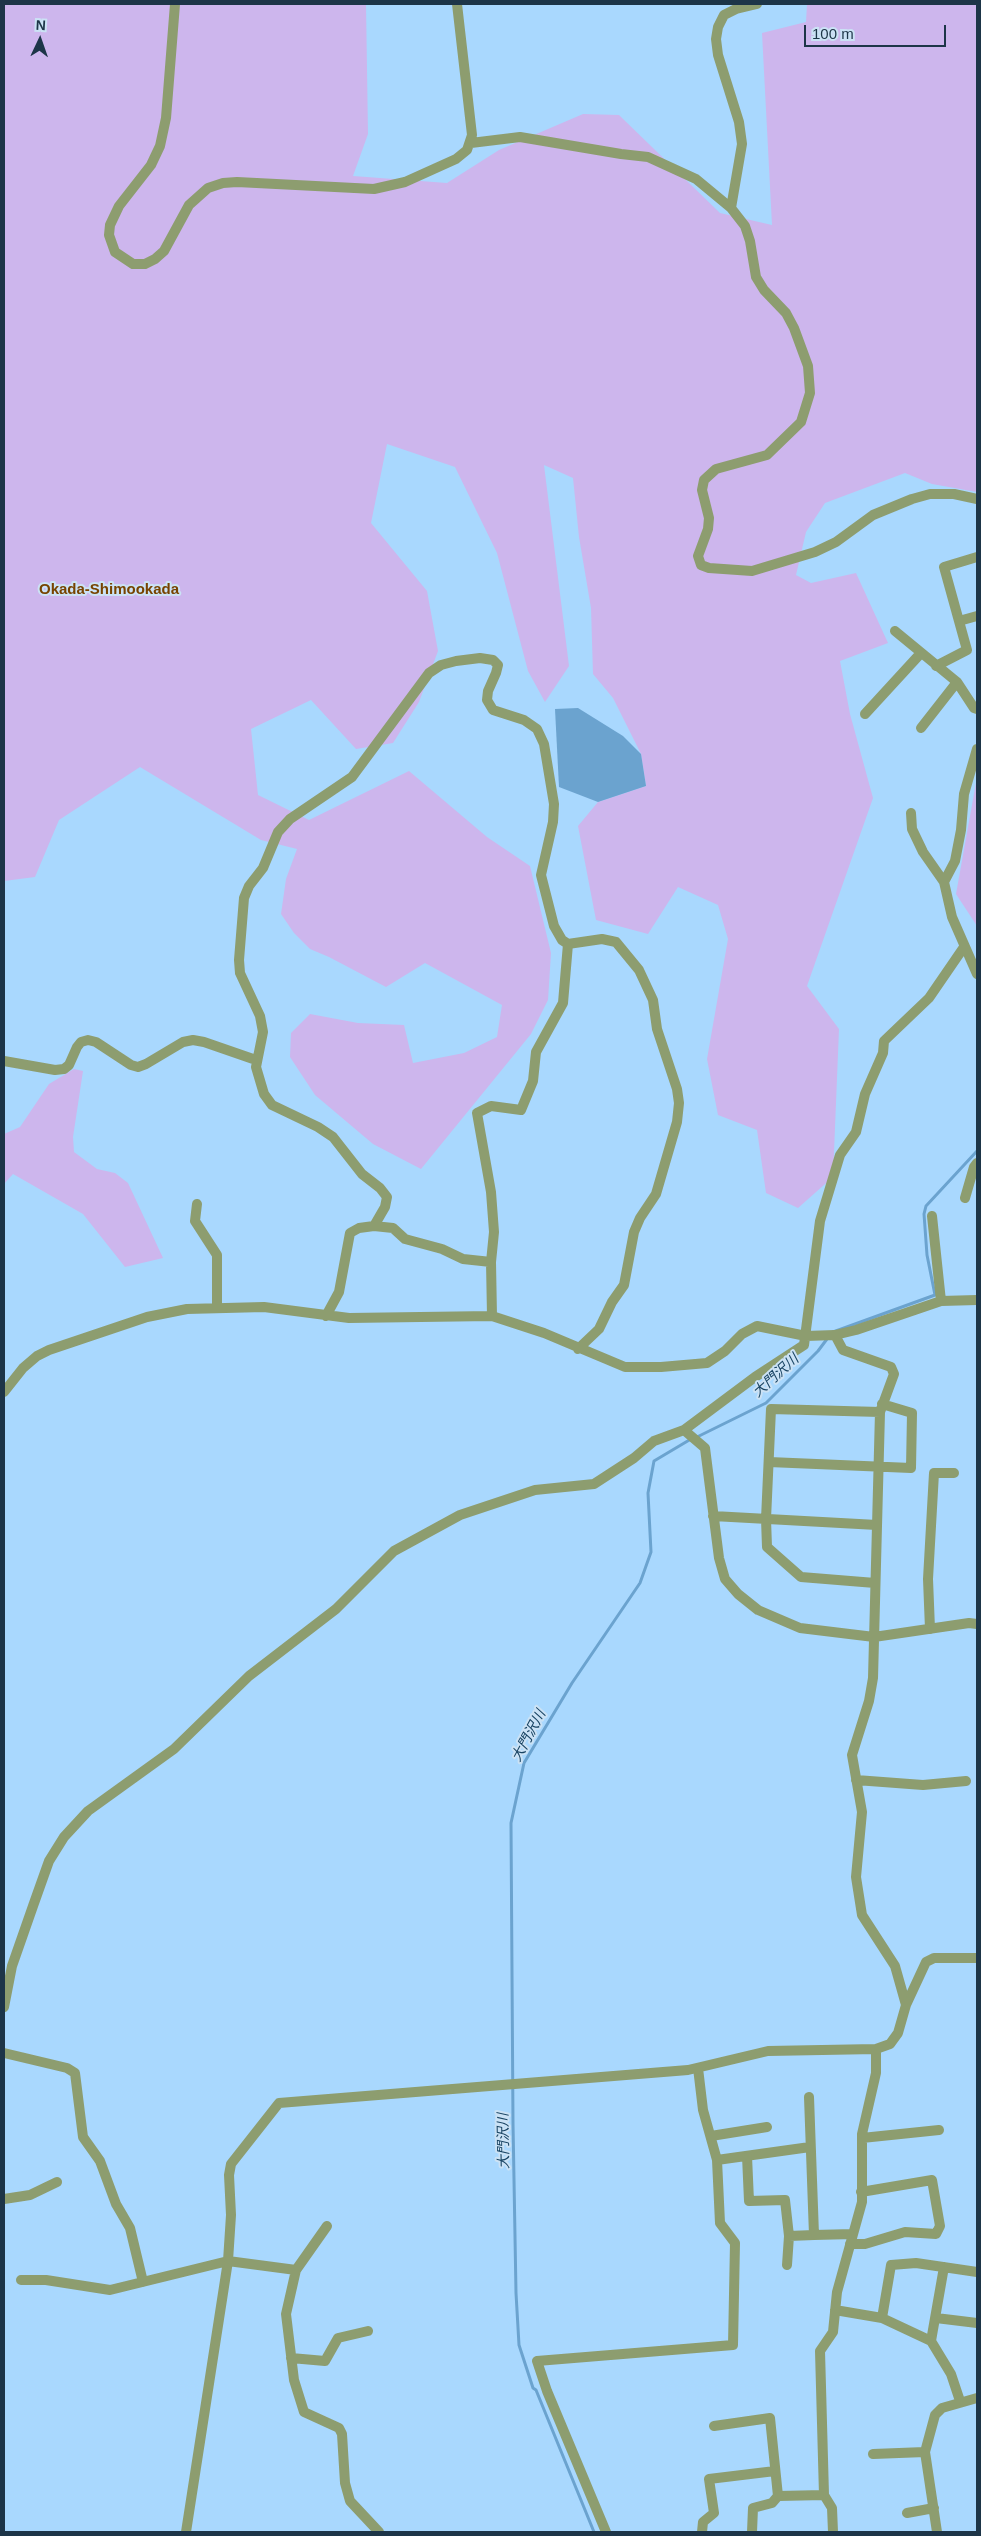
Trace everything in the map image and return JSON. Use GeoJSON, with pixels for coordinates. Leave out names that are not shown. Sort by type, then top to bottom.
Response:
{"type":"FeatureCollection","features":[{"type":"Feature","properties":{"kind":"street"},"geometry":{"type":"LineString","coordinates":[[175,4],[166,118],[160,146],[151,165],[119,206],[110,225],[111,245],[115,252],[127,261],[145,264],[155,259],[171,241],[189,205],[198,194],[208,188],[223,183],[237,182],[353,189],[392,186],[456,160],[471,142],[470,109],[457,4]]}},
{"type":"Feature","properties":{"kind":"street"},"geometry":{"type":"LineString","coordinates":[[731,208],[742,144],[739,122],[718,55],[716,39],[718,27],[724,15],[736,9],[758,4]]}},
{"type":"Feature","properties":{"kind":"street"},"geometry":{"type":"LineString","coordinates":[[471,142],[520,137],[621,154],[648,156],[696,179],[731,208],[745,226],[750,241],[756,277],[764,290],[786,313],[794,328],[808,366],[810,394],[801,422],[767,455],[716,469],[704,480],[702,490],[708,518],[708,529],[698,556],[701,565],[718,568],[759,569],[790,560],[836,542],[873,515],[912,499],[938,494],[954,494],[977,499]]}},
{"type":"Feature","properties":{"kind":"street"},"geometry":{"type":"LineString","coordinates":[[936,666],[967,650],[944,566],[977,557]]}},
{"type":"Feature","properties":{"kind":"street"},"geometry":{"type":"LineString","coordinates":[[959,621],[977,616]]}},
{"type":"Feature","properties":{"kind":"street"},"geometry":{"type":"LineString","coordinates":[[895,631],[956,682],[974,708],[977,709]]}},
{"type":"Feature","properties":{"kind":"street"},"geometry":{"type":"LineString","coordinates":[[865,714],[921,653]]}},
{"type":"Feature","properties":{"kind":"street"},"geometry":{"type":"LineString","coordinates":[[374,1226],[385,1207],[387,1197],[380,1188],[362,1174],[333,1137],[318,1127],[272,1105],[264,1094],[256,1067],[263,1032],[260,1016],[240,973],[239,960],[244,898],[249,886],[263,868],[278,832],[290,819],[352,777],[429,673],[441,665],[464,660],[493,660],[498,665],[488,691],[487,700],[493,710],[524,720],[537,729],[544,744],[554,804],[553,822],[541,875],[554,926],[562,940],[568,944],[602,939],[616,942],[639,970],[653,1000],[656,1028],[677,1089],[679,1103],[677,1122],[656,1194],[640,1218],[634,1232],[624,1285],[612,1302],[599,1329],[578,1349]]}},
{"type":"Feature","properties":{"kind":"street"},"geometry":{"type":"LineString","coordinates":[[921,728],[956,682]]}},
{"type":"Feature","properties":{"kind":"street"},"geometry":{"type":"LineString","coordinates":[[944,882],[955,861],[961,830],[964,794],[977,749]]}},
{"type":"Feature","properties":{"kind":"street"},"geometry":{"type":"LineString","coordinates":[[911,813],[912,829],[923,852],[944,882],[952,916],[977,974]]}},
{"type":"Feature","properties":{"kind":"street"},"geometry":{"type":"LineString","coordinates":[[492,1316],[491,1262],[494,1232],[491,1192],[477,1112],[491,1106],[521,1110],[533,1081],[536,1052],[563,1003],[568,944]]}},
{"type":"Feature","properties":{"kind":"street"},"geometry":{"type":"LineString","coordinates":[[4,2007],[12,1966],[49,1861],[64,1837],[88,1811],[174,1749],[248,1676],[336,1609],[394,1551],[460,1515],[535,1490],[594,1484],[634,1458],[654,1441],[688,1433],[755,1377],[804,1345],[820,1221],[828,1190],[840,1155],[856,1132],[865,1094],[884,1053],[884,1041],[929,998],[964,947]]}},
{"type":"Feature","properties":{"kind":"street"},"geometry":{"type":"LineString","coordinates":[[4,1061],[55,1070],[64,1069],[69,1065],[81,1042],[88,1040],[96,1042],[131,1066],[138,1067],[183,1042],[193,1040],[256,1060]]}},
{"type":"Feature","properties":{"kind":"street"},"geometry":{"type":"LineString","coordinates":[[966,1198],[974,1167],[977,1163]]}},
{"type":"Feature","properties":{"kind":"street"},"geometry":{"type":"LineString","coordinates":[[197,1204],[194,1215],[195,1221],[217,1255],[217,1308]]}},
{"type":"Feature","properties":{"kind":"street"},"geometry":{"type":"LineString","coordinates":[[932,1216],[942,1301]]}},
{"type":"Feature","properties":{"kind":"street"},"geometry":{"type":"LineString","coordinates":[[326,1316],[338,1292],[350,1233],[359,1228],[374,1226],[393,1228],[405,1239],[442,1249],[463,1259],[491,1262]]}},
{"type":"Feature","properties":{"kind":"street"},"geometry":{"type":"LineString","coordinates":[[4,1392],[23,1368],[37,1356],[49,1350],[147,1316],[187,1309],[264,1308],[326,1316],[492,1316],[535,1330],[578,1349],[625,1366],[690,1366],[707,1363],[725,1351],[742,1334],[758,1326],[806,1336],[835,1335],[856,1330],[942,1301],[977,1300]]}},
{"type":"Feature","properties":{"kind":"street"},"geometry":{"type":"LineString","coordinates":[[835,1335],[843,1350],[891,1367],[894,1374],[881,1408],[873,1678],[869,1701],[852,1755],[862,1812],[856,1877],[862,1915],[895,1966],[906,2005]]}},
{"type":"Feature","properties":{"kind":"street"},"geometry":{"type":"LineString","coordinates":[[768,1462],[911,1468],[912,1413],[881,1408],[771,1409],[768,1462],[766,1519],[767,1547],[801,1577],[875,1583]]}},
{"type":"Feature","properties":{"kind":"street"},"geometry":{"type":"LineString","coordinates":[[688,1433],[705,1448],[719,1558],[725,1579],[758,1610],[800,1628],[874,1637],[977,1624]]}},
{"type":"Feature","properties":{"kind":"street"},"geometry":{"type":"LineString","coordinates":[[930,1629],[928,1579],[934,1473],[954,1473]]}},
{"type":"Feature","properties":{"kind":"street"},"geometry":{"type":"LineString","coordinates":[[713,1516],[877,1525]]}},
{"type":"Feature","properties":{"kind":"street"},"geometry":{"type":"LineString","coordinates":[[856,1780],[923,1785],[966,1781]]}},
{"type":"Feature","properties":{"kind":"street"},"geometry":{"type":"LineString","coordinates":[[186,2532],[228,2261],[231,2215],[229,2175],[231,2164],[279,2103],[526,2084],[698,2068],[768,2051],[876,2049],[890,2044],[898,2033],[906,2005],[926,1962],[934,1958],[977,1958]]}},
{"type":"Feature","properties":{"kind":"street"},"geometry":{"type":"LineString","coordinates":[[834,2532],[832,2508],[824,2495],[820,2351],[833,2332],[837,2292],[862,2202],[862,2138],[876,2073],[876,2049]]}},
{"type":"Feature","properties":{"kind":"street"},"geometry":{"type":"LineString","coordinates":[[4,2053],[67,2068],[75,2073],[83,2137],[100,2161],[116,2204],[130,2228],[143,2282]]}},
{"type":"Feature","properties":{"kind":"street"},"geometry":{"type":"LineString","coordinates":[[606,2532],[547,2391],[537,2361],[733,2345],[734,2243],[720,2222],[718,2160],[703,2110],[698,2068]]}},
{"type":"Feature","properties":{"kind":"street"},"geometry":{"type":"LineString","coordinates":[[809,2097],[814,2235]]}},
{"type":"Feature","properties":{"kind":"street"},"geometry":{"type":"LineString","coordinates":[[711,2136],[766,2127]]}},
{"type":"Feature","properties":{"kind":"street"},"geometry":{"type":"LineString","coordinates":[[862,2138],[939,2130]]}},
{"type":"Feature","properties":{"kind":"street"},"geometry":{"type":"LineString","coordinates":[[718,2160],[810,2147]]}},
{"type":"Feature","properties":{"kind":"street"},"geometry":{"type":"LineString","coordinates":[[747,2156],[749,2201],[785,2200],[789,2236],[788,2265]]}},
{"type":"Feature","properties":{"kind":"street"},"geometry":{"type":"LineString","coordinates":[[789,2236],[814,2235],[851,2239],[866,2244],[906,2232],[936,2234],[940,2226],[932,2180],[861,2192]]}},
{"type":"Feature","properties":{"kind":"street"},"geometry":{"type":"LineString","coordinates":[[4,2199],[30,2195],[57,2182]]}},
{"type":"Feature","properties":{"kind":"street"},"geometry":{"type":"LineString","coordinates":[[327,2226],[296,2270],[286,2314],[291,2358],[304,2412],[339,2428],[342,2434],[345,2483],[350,2501],[379,2532]]}},
{"type":"Feature","properties":{"kind":"street"},"geometry":{"type":"LineString","coordinates":[[21,2280],[46,2280],[110,2290],[228,2261],[296,2270]]}},
{"type":"Feature","properties":{"kind":"street"},"geometry":{"type":"LineString","coordinates":[[882,2318],[891,2264],[916,2263],[977,2272]]}},
{"type":"Feature","properties":{"kind":"street"},"geometry":{"type":"LineString","coordinates":[[931,2341],[944,2267]]}},
{"type":"Feature","properties":{"kind":"street"},"geometry":{"type":"LineString","coordinates":[[835,2310],[882,2318],[931,2341],[950,2374],[960,2402]]}},
{"type":"Feature","properties":{"kind":"street"},"geometry":{"type":"LineString","coordinates":[[936,2318],[977,2323]]}},
{"type":"Feature","properties":{"kind":"street"},"geometry":{"type":"LineString","coordinates":[[291,2358],[325,2361],[338,2338],[368,2331]]}},
{"type":"Feature","properties":{"kind":"street"},"geometry":{"type":"LineString","coordinates":[[937,2532],[926,2452],[934,2414],[942,2408],[977,2398]]}},
{"type":"Feature","properties":{"kind":"street"},"geometry":{"type":"LineString","coordinates":[[714,2426],[770,2418],[778,2496],[772,2503],[754,2508],[752,2532]]}},
{"type":"Feature","properties":{"kind":"street"},"geometry":{"type":"LineString","coordinates":[[873,2454],[926,2452]]}},
{"type":"Feature","properties":{"kind":"street"},"geometry":{"type":"LineString","coordinates":[[702,2532],[703,2522],[714,2513],[709,2479],[775,2471]]}},
{"type":"Feature","properties":{"kind":"street"},"geometry":{"type":"LineString","coordinates":[[778,2496],[824,2495]]}},
{"type":"Feature","properties":{"kind":"street"},"geometry":{"type":"LineString","coordinates":[[907,2513],[934,2508]]}},
{"type":"Feature","properties":{"kind":"shaded area"},"geometry":{"type":"Polygon","coordinates":[[[4,4],[366,4],[368,134],[353,176],[447,183],[499,150],[583,114],[619,115],[720,213],[772,225],[762,33],[806,22],[807,4],[977,4],[977,492],[932,484],[905,473],[825,503],[806,532],[796,575],[811,583],[856,573],[888,643],[840,661],[850,714],[873,798],[807,986],[839,1029],[833,1177],[798,1208],[766,1193],[757,1130],[718,1115],[707,1059],[728,939],[718,905],[678,887],[648,934],[596,920],[578,826],[598,802],[646,786],[641,754],[613,698],[593,674],[591,608],[579,537],[573,478],[544,465],[569,666],[545,702],[528,671],[497,553],[455,467],[387,444],[371,523],[427,591],[438,651],[419,702],[393,743],[356,749],[311,700],[251,729],[258,795],[309,820],[409,771],[487,837],[530,866],[551,953],[548,1000],[531,1034],[421,1169],[373,1144],[315,1095],[290,1057],[291,1033],[310,1014],[358,1023],[404,1025],[413,1063],[464,1053],[497,1037],[502,1005],[425,963],[386,987],[310,949],[294,933],[281,914],[286,879],[297,849],[261,840],[140,767],[59,820],[35,877],[4,881],[4,4]]]}},
{"type":"Feature","properties":{"kind":"shaded area"},"geometry":{"type":"Polygon","coordinates":[[[977,777],[977,926],[956,894],[977,777]]]}},
{"type":"Feature","properties":{"kind":"shaded area"},"geometry":{"type":"Polygon","coordinates":[[[74,1069],[83,1071],[73,1137],[74,1152],[97,1169],[115,1173],[128,1183],[163,1258],[125,1267],[83,1214],[13,1174],[4,1184],[4,1134],[20,1127],[49,1084],[74,1069]]]}},
{"type":"Feature","properties":{"kind":"water"},"geometry":{"type":"Polygon","coordinates":[[[578,708],[623,736],[641,754],[646,786],[598,802],[559,787],[555,709],[578,708]]]}},
{"type":"Feature","properties":{"kind":"waterway","name":"大門沢川"},"geometry":{"type":"LineString","coordinates":[[833,1332],[935,1295],[927,1255],[924,1214],[926,1206],[977,1151]]}},
{"type":"Feature","properties":{"kind":"waterway","name":"大門沢川"},"geometry":{"type":"LineString","coordinates":[[697,1437],[766,1403],[818,1351],[827,1339]]}},
{"type":"Feature","properties":{"kind":"waterway","name":"大門沢川"},"geometry":{"type":"LineString","coordinates":[[594,2532],[536,2390],[533,2388],[519,2345],[516,2293],[513,2123],[511,1823],[524,1763],[572,1683],[640,1583],[651,1552],[648,1493],[654,1461],[691,1439]]}},
{"type":"Feature","properties":{"kind":"district","name":"Okada-Shimookada"},"geometry":{"type":"Point","coordinates":[109,590]}}]}
